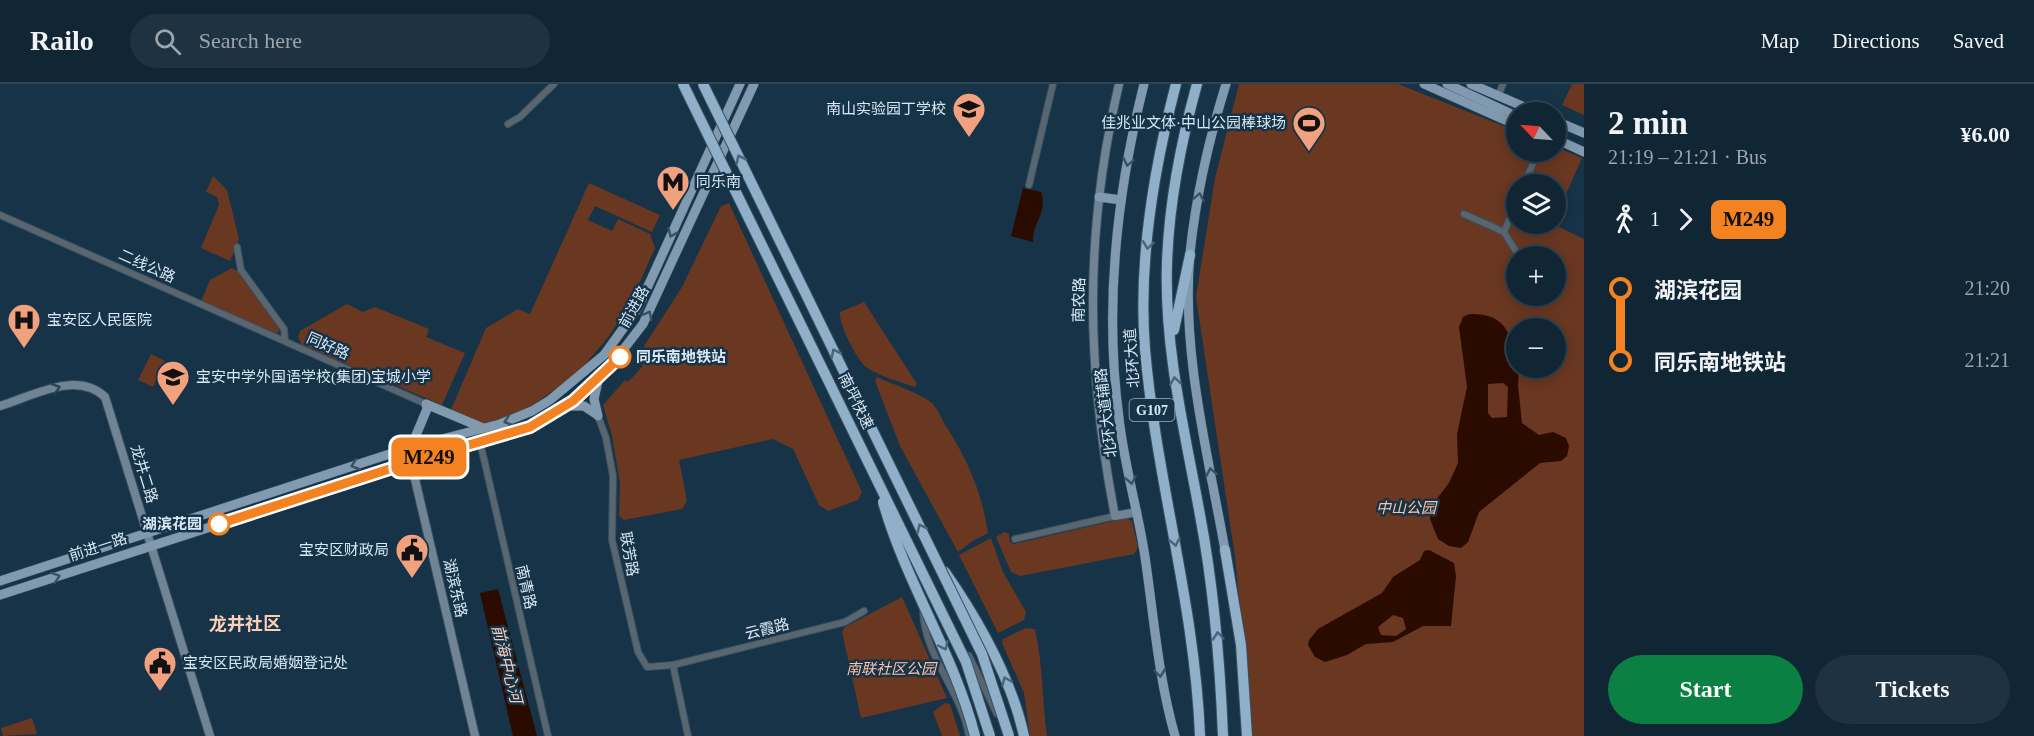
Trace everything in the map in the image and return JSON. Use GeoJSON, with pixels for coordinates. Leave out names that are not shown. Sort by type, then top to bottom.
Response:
{"type":"FeatureCollection","features":[{"type":"Feature","properties":{"kind":"highway","name":"南坪快速"},"geometry":{"type":"LineString","coordinates":[[683,84],[966,662],[990,736]]}},
{"type":"Feature","properties":{"kind":"highway","name":"南坪快速"},"geometry":{"type":"LineString","coordinates":[[703,84],[982,654],[1008,736]]}},
{"type":"Feature","properties":{"kind":"highway","name":"北环大道"},"geometry":{"type":"LineString","coordinates":[[1176,84],[1152,206],[1146,260],[1145,347],[1158,452],[1194,651],[1200,736]]}},
{"type":"Feature","properties":{"kind":"highway","name":"G107"},"geometry":{"type":"LineString","coordinates":[[1197,84],[1172,209],[1167,263],[1171,345],[1213,592],[1220,656],[1223,736]]}},
{"type":"Feature","properties":{"kind":"highway"},"geometry":{"type":"LineString","coordinates":[[1171,345],[1190,255]]}},
{"type":"Feature","properties":{"kind":"highway"},"geometry":{"type":"LineString","coordinates":[[875,475],[901,557],[953,667],[975,736]]}},
{"type":"Feature","properties":{"kind":"highway"},"geometry":{"type":"LineString","coordinates":[[1225,550],[1241,645],[1247,736]]}},
{"type":"Feature","properties":{"kind":"highway"},"geometry":{"type":"LineString","coordinates":[[938,561],[973,615],[1003,674],[1024,736]]}},
{"type":"Feature","properties":{"kind":"main road","name":"前进路"},"geometry":{"type":"LineString","coordinates":[[411,447],[484,428],[530,412],[569,386],[604,355],[619,338],[638,308],[740,84]]}},
{"type":"Feature","properties":{"kind":"main road","name":"前进路"},"geometry":{"type":"LineString","coordinates":[[411,462],[535,424],[555,414],[599,378],[634,339],[651,309],[754,84]]}},
{"type":"Feature","properties":{"kind":"main road","name":"北环大道辅路"},"geometry":{"type":"LineString","coordinates":[[1144,84],[1121,200],[1114,280],[1115,382],[1119,419],[1137,512],[1161,685],[1175,736]]}},
{"type":"Feature","properties":{"kind":"main road"},"geometry":{"type":"LineString","coordinates":[[1225,550],[1194,374],[1190,255],[1207,158],[1227,84]]}},
{"type":"Feature","properties":{"kind":"main road"},"geometry":{"type":"LineString","coordinates":[[1424,84],[1506,120]]}},
{"type":"Feature","properties":{"kind":"main road"},"geometry":{"type":"LineString","coordinates":[[1447,84],[1506,111]]}},
{"type":"Feature","properties":{"kind":"main road"},"geometry":{"type":"LineString","coordinates":[[1471,84],[1512,102]]}},
{"type":"Feature","properties":{"kind":"main road"},"geometry":{"type":"LineString","coordinates":[[1566,125],[1584,133]]}},
{"type":"Feature","properties":{"kind":"main road"},"geometry":{"type":"LineString","coordinates":[[1566,144],[1584,152]]}},
{"type":"Feature","properties":{"kind":"main road"},"geometry":{"type":"LineString","coordinates":[[1098,197],[1121,200]]}},
{"type":"Feature","properties":{"kind":"main road"},"geometry":{"type":"LineString","coordinates":[[598,416],[594,399],[599,378]]}},
{"type":"Feature","properties":{"kind":"main road"},"geometry":{"type":"LineString","coordinates":[[547,401],[545,411],[550,415],[555,414]]}},
{"type":"Feature","properties":{"kind":"main road"},"geometry":{"type":"LineString","coordinates":[[426,404],[475,427],[484,428]]}},
{"type":"Feature","properties":{"kind":"main road"},"geometry":{"type":"LineString","coordinates":[[411,447],[427,409],[426,404]]}},
{"type":"Feature","properties":{"kind":"main road"},"geometry":{"type":"LineString","coordinates":[[566,406],[584,406],[598,416]]}},
{"type":"Feature","properties":{"kind":"main road"},"geometry":{"type":"LineString","coordinates":[[530,412],[538,416],[535,424]]}},
{"type":"Feature","properties":{"kind":"main road","name":"前进一路"},"geometry":{"type":"LineString","coordinates":[[0,581],[411,447]]}},
{"type":"Feature","properties":{"kind":"main road","name":"前进一路"},"geometry":{"type":"LineString","coordinates":[[0,595],[411,462]]}},
{"type":"Feature","properties":{"kind":"street"},"geometry":{"type":"LineString","coordinates":[[508,124],[520,117],[554,84]]}},
{"type":"Feature","properties":{"kind":"street"},"geometry":{"type":"LineString","coordinates":[[1029,185],[1053,84]]}},
{"type":"Feature","properties":{"kind":"street","name":"南农路"},"geometry":{"type":"LineString","coordinates":[[1115,516],[1101,436],[1093,354],[1092,295],[1098,197],[1119,84]]}},
{"type":"Feature","properties":{"kind":"street"},"geometry":{"type":"LineString","coordinates":[[1498,96],[1503,84]]}},
{"type":"Feature","properties":{"kind":"street"},"geometry":{"type":"LineString","coordinates":[[743,202],[1008,736]]}},
{"type":"Feature","properties":{"kind":"street"},"geometry":{"type":"LineString","coordinates":[[1464,214],[1504,232],[1513,246]]}},
{"type":"Feature","properties":{"kind":"street","name":"二线公路"},"geometry":{"type":"LineString","coordinates":[[0,215],[285,340]]}},
{"type":"Feature","properties":{"kind":"street"},"geometry":{"type":"LineString","coordinates":[[1504,232],[1506,227]]}},
{"type":"Feature","properties":{"kind":"street","name":"同好路"},"geometry":{"type":"LineString","coordinates":[[237,247],[241,270],[284,329],[285,340],[426,404]]}},
{"type":"Feature","properties":{"kind":"street","name":"龙井二路"},"geometry":{"type":"LineString","coordinates":[[0,406],[78,383],[97,389],[105,397],[210,736]]}},
{"type":"Feature","properties":{"kind":"street","name":"联芳路"},"geometry":{"type":"LineString","coordinates":[[598,416],[606,438],[614,476],[612,540],[640,658],[651,669],[673,665]]}},
{"type":"Feature","properties":{"kind":"street","name":"南青路"},"geometry":{"type":"LineString","coordinates":[[480,442],[548,736]]}},
{"type":"Feature","properties":{"kind":"street","name":"湖滨东路"},"geometry":{"type":"LineString","coordinates":[[411,447],[411,462],[476,736]]}},
{"type":"Feature","properties":{"kind":"street"},"geometry":{"type":"LineString","coordinates":[[1015,539],[1137,512]]}},
{"type":"Feature","properties":{"kind":"street"},"geometry":{"type":"LineString","coordinates":[[924,565],[924,626],[962,712],[969,736]]}},
{"type":"Feature","properties":{"kind":"street","name":"云霞路"},"geometry":{"type":"LineString","coordinates":[[673,665],[845,622],[864,611]]}},
{"type":"Feature","properties":{"kind":"street"},"geometry":{"type":"LineString","coordinates":[[673,665],[688,736]]}},
{"type":"Feature","properties":{"kind":"green space","name":"中山公园"},"geometry":{"type":"Polygon","coordinates":[[[1239,84],[1398,84],[1506,127],[1506,162],[1566,162],[1566,151],[1582,158],[1566,194],[1566,174],[1506,174],[1506,234],[1566,234],[1566,230],[1584,239],[1584,736],[1253,736],[1235,557],[1196,297],[1215,178],[1239,84]]]}},
{"type":"Feature","properties":{"kind":"green space"},"geometry":{"type":"Polygon","coordinates":[[[1572,84],[1584,84],[1584,115],[1566,107],[1566,102],[1563,102],[1572,84]]]}},
{"type":"Feature","properties":{"kind":"green space"},"geometry":{"type":"Polygon","coordinates":[[[213,176],[227,190],[239,239],[230,261],[201,248],[219,205],[217,197],[206,192],[213,176]]]}},
{"type":"Feature","properties":{"kind":"green space"},"geometry":{"type":"Polygon","coordinates":[[[589,183],[660,215],[652,232],[595,206],[588,220],[612,231],[618,219],[650,234],[655,248],[630,304],[609,336],[583,367],[525,410],[484,425],[450,412],[486,328],[518,309],[530,314],[589,183]]]}},
{"type":"Feature","properties":{"kind":"green space"},"geometry":{"type":"Polygon","coordinates":[[[729,203],[862,492],[858,500],[828,511],[819,505],[793,449],[773,439],[679,460],[687,501],[682,509],[624,520],[619,516],[620,483],[612,436],[603,405],[625,380],[628,382],[642,367],[644,346],[682,287],[721,206],[729,203]]]}},
{"type":"Feature","properties":{"kind":"green space"},"geometry":{"type":"Polygon","coordinates":[[[232,268],[237,271],[280,329],[277,334],[203,302],[202,299],[210,280],[232,268]]]}},
{"type":"Feature","properties":{"kind":"green space"},"geometry":{"type":"Polygon","coordinates":[[[864,302],[917,384],[914,387],[866,367],[853,349],[842,324],[840,312],[864,302]]]}},
{"type":"Feature","properties":{"kind":"green space"},"geometry":{"type":"Polygon","coordinates":[[[347,304],[363,312],[375,307],[429,329],[426,337],[465,353],[442,405],[302,345],[298,337],[300,331],[347,304]]]}},
{"type":"Feature","properties":{"kind":"green space"},"geometry":{"type":"Polygon","coordinates":[[[151,354],[165,361],[153,387],[138,380],[151,354]]]}},
{"type":"Feature","properties":{"kind":"green space"},"geometry":{"type":"Polygon","coordinates":[[[877,377],[913,392],[932,403],[960,449],[978,489],[988,533],[958,552],[900,446],[875,381],[877,377]]]}},
{"type":"Feature","properties":{"kind":"green space"},"geometry":{"type":"Polygon","coordinates":[[[1126,518],[1132,521],[1138,547],[1134,554],[1020,576],[1011,572],[996,537],[1004,532],[1009,534],[1010,542],[1014,544],[1126,518]]]}},
{"type":"Feature","properties":{"kind":"green space"},"geometry":{"type":"Polygon","coordinates":[[[991,538],[1003,572],[1026,612],[1024,620],[998,633],[959,555],[991,538]]]}},
{"type":"Feature","properties":{"kind":"green space","name":"南联社区公园"},"geometry":{"type":"Polygon","coordinates":[[[902,597],[947,698],[861,718],[842,632],[845,627],[902,597]]]}},
{"type":"Feature","properties":{"kind":"green space"},"geometry":{"type":"Polygon","coordinates":[[[1026,628],[1035,629],[1038,642],[1047,736],[1030,736],[1024,693],[1002,643],[1003,639],[1026,628]]]}},
{"type":"Feature","properties":{"kind":"green space"},"geometry":{"type":"Polygon","coordinates":[[[945,703],[950,704],[960,736],[942,736],[933,712],[945,703]]]}},
{"type":"Feature","properties":{"kind":"green space"},"geometry":{"type":"Polygon","coordinates":[[[32,718],[37,734],[3,736],[1,728],[32,718]]]}},
{"type":"Feature","properties":{"kind":"water"},"geometry":{"type":"Polygon","coordinates":[[[1023,188],[1041,192],[1043,199],[1033,242],[1011,236],[1023,188]]]}},
{"type":"Feature","properties":{"kind":"water"},"geometry":{"type":"Polygon","coordinates":[[[1469,314],[1482,315],[1500,322],[1506,329],[1506,378],[1518,378],[1522,423],[1539,435],[1553,432],[1566,438],[1569,446],[1567,456],[1561,461],[1540,463],[1479,512],[1468,542],[1461,548],[1449,546],[1438,539],[1430,519],[1432,505],[1449,483],[1458,463],[1457,434],[1467,387],[1459,327],[1463,317],[1469,314]],[[1503,383],[1488,384],[1488,413],[1492,418],[1507,417],[1508,387],[1503,383]]]}},
{"type":"Feature","properties":{"kind":"water"},"geometry":{"type":"Polygon","coordinates":[[[1429,550],[1454,563],[1456,576],[1451,626],[1423,626],[1393,642],[1366,644],[1347,655],[1325,662],[1315,657],[1308,645],[1309,640],[1318,629],[1382,593],[1393,577],[1420,560],[1424,551],[1429,550]],[[1393,615],[1378,627],[1381,635],[1396,636],[1406,629],[1403,618],[1393,615]]]}},
{"type":"Feature","properties":{"kind":"water","name":"前海中心河"},"geometry":{"type":"Polygon","coordinates":[[[498,589],[537,736],[513,736],[480,593],[498,589]]]}},
{"type":"Feature","properties":{"kind":"bus line","name":"M249"},"geometry":{"type":"LineString","coordinates":[[219,524],[411,462],[530,427],[573,401],[620,357]]}},
{"type":"Feature","properties":{"kind":"place","name":"南山实验园丁学校"},"geometry":{"type":"Point","coordinates":[969,138]}},
{"type":"Feature","properties":{"kind":"place","name":"佳兆业文体·中山公园棒球场"},"geometry":{"type":"Point","coordinates":[1309,152]}},
{"type":"Feature","properties":{"kind":"place","name":"同乐南"},"geometry":{"type":"Point","coordinates":[673,211]}},
{"type":"Feature","properties":{"kind":"place","name":"宝安区人民医院"},"geometry":{"type":"Point","coordinates":[24,349]}},
{"type":"Feature","properties":{"kind":"place","name":"同乐南地铁站"},"geometry":{"type":"Point","coordinates":[620,357]}},
{"type":"Feature","properties":{"kind":"place","name":"宝安中学外国语学校(集团)宝城小学"},"geometry":{"type":"Point","coordinates":[173,406]}},
{"type":"Feature","properties":{"kind":"place","name":"湖滨花园"},"geometry":{"type":"Point","coordinates":[219,524]}},
{"type":"Feature","properties":{"kind":"place","name":"宝安区财政局"},"geometry":{"type":"Point","coordinates":[412,579]}},
{"type":"Feature","properties":{"kind":"place","name":"宝安区民政局婚姻登记处"},"geometry":{"type":"Point","coordinates":[160,692]}},
{"type":"Feature","properties":{"kind":"district","name":"龙井社区"},"geometry":{"type":"Point","coordinates":[245,624]}}]}
